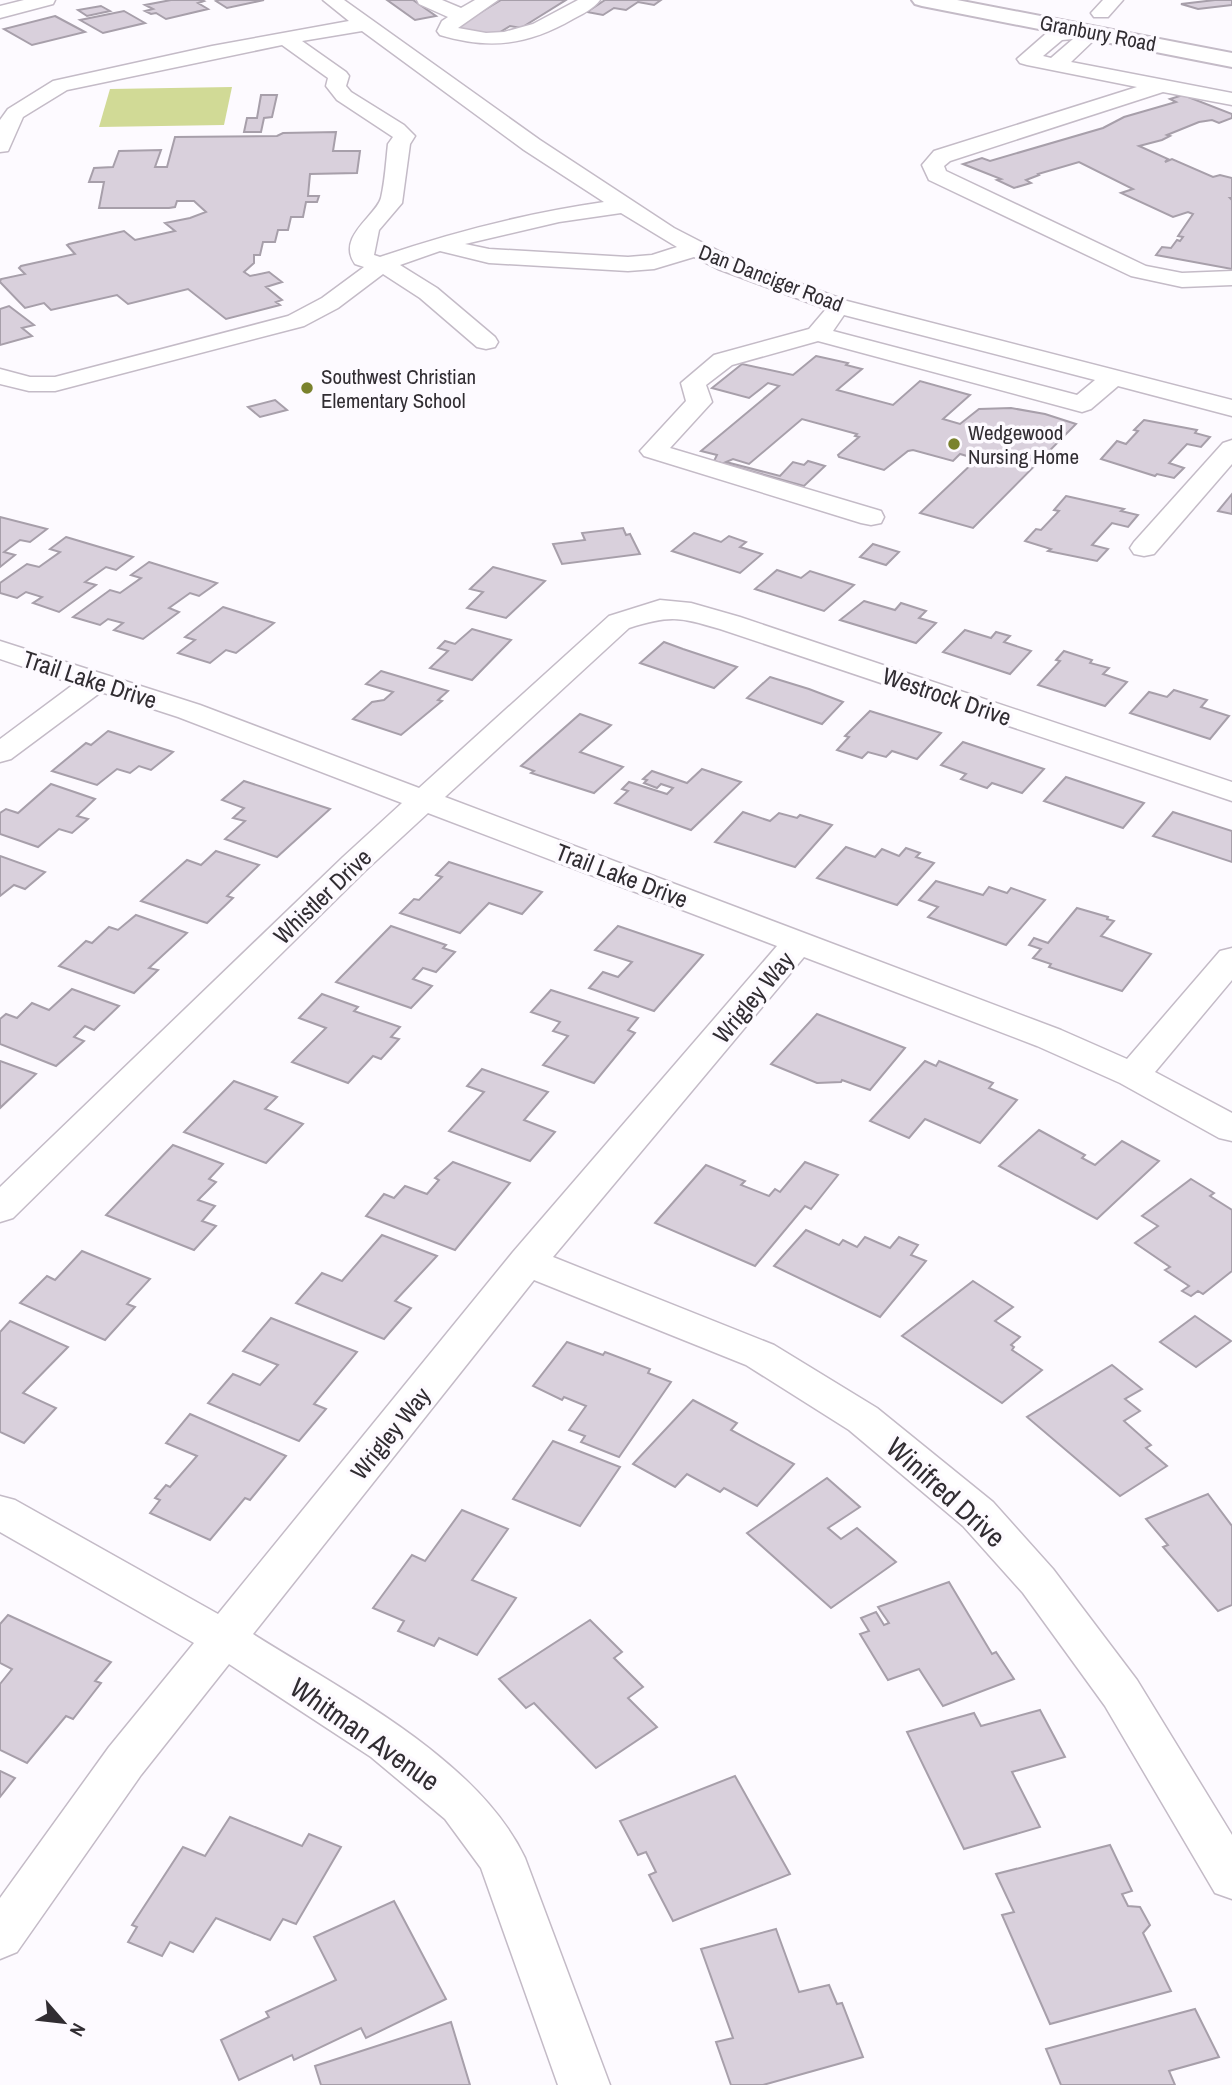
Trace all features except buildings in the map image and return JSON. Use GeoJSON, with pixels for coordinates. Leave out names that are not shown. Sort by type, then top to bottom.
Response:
{"type":"FeatureCollection","features":[{"type":"Feature","properties":{"kind":"main road","name":"Granbury Road"},"geometry":{"type":"LineString","coordinates":[[922,0],[1232,60]]}},
{"type":"Feature","properties":{"kind":"main road","name":"Granbury Road"},"geometry":{"type":"LineString","coordinates":[[1028,0],[1108,6],[1232,39]]}},
{"type":"Feature","properties":{"kind":"main road"},"geometry":{"type":"LineString","coordinates":[[1082,29],[1108,6]]}},
{"type":"Feature","properties":{"kind":"street"},"geometry":{"type":"LineString","coordinates":[[0,12],[46,0]]}},
{"type":"Feature","properties":{"kind":"street","name":"Dan Danciger Road"},"geometry":{"type":"LineString","coordinates":[[332,0],[532,145],[695,249],[769,282],[839,306],[1232,408]]}},
{"type":"Feature","properties":{"kind":"street"},"geometry":{"type":"LineString","coordinates":[[426,0],[462,16]]}},
{"type":"Feature","properties":{"kind":"street"},"geometry":{"type":"LineString","coordinates":[[489,0],[449,25],[447,31],[460,36],[495,41],[553,25],[591,0]]}},
{"type":"Feature","properties":{"kind":"street"},"geometry":{"type":"LineString","coordinates":[[0,146],[15,113],[60,85],[366,24]]}},
{"type":"Feature","properties":{"kind":"street"},"geometry":{"type":"LineString","coordinates":[[1056,64],[1084,40],[1078,32],[1056,35],[1027,59],[1232,99]]}},
{"type":"Feature","properties":{"kind":"street"},"geometry":{"type":"LineString","coordinates":[[286,39],[339,76],[336,86],[344,96],[404,136],[400,144],[391,203],[368,228],[362,251],[363,259],[384,264],[410,279],[486,342]]}},
{"type":"Feature","properties":{"kind":"street"},"geometry":{"type":"LineString","coordinates":[[1163,85],[942,156],[933,165],[934,170],[937,175],[1139,271],[1182,280],[1232,278]]}},
{"type":"Feature","properties":{"kind":"street"},"geometry":{"type":"LineString","coordinates":[[0,376],[29,384],[55,384],[296,321],[330,303],[384,264],[442,243],[559,215],[624,206]]}},
{"type":"Feature","properties":{"kind":"street"},"geometry":{"type":"LineString","coordinates":[[442,243],[468,253],[489,256],[628,264],[654,262],[695,249]]}},
{"type":"Feature","properties":{"kind":"street"},"geometry":{"type":"LineString","coordinates":[[818,334],[839,306]]}},
{"type":"Feature","properties":{"kind":"street"},"geometry":{"type":"LineString","coordinates":[[870,517],[653,451],[699,402],[693,383],[723,360],[818,334],[1082,404],[1114,377]]}},
{"type":"Feature","properties":{"kind":"street"},"geometry":{"type":"LineString","coordinates":[[1144,548],[1232,448]]}},
{"type":"Feature","properties":{"kind":"street","name":"Westrock Drive"},"geometry":{"type":"LineString","coordinates":[[660,608],[691,612],[730,623],[1232,792]]}},
{"type":"Feature","properties":{"kind":"street","name":"Whistler Drive"},"geometry":{"type":"LineString","coordinates":[[0,1209],[354,864],[619,622],[660,608]]}},
{"type":"Feature","properties":{"kind":"street","name":"Trail Lake Drive"},"geometry":{"type":"LineString","coordinates":[[0,649],[189,711],[1049,1038],[1133,1075],[1232,1129]]}},
{"type":"Feature","properties":{"kind":"street"},"geometry":{"type":"LineString","coordinates":[[0,753],[99,680]]}},
{"type":"Feature","properties":{"kind":"street","name":"Wrigley Way"},"geometry":{"type":"LineString","coordinates":[[0,1937],[125,1761],[527,1262],[798,943]]}},
{"type":"Feature","properties":{"kind":"street"},"geometry":{"type":"LineString","coordinates":[[1133,1075],[1232,958]]}},
{"type":"Feature","properties":{"kind":"street","name":"Winifred Drive"},"geometry":{"type":"LineString","coordinates":[[527,1262],[760,1355],[863,1419],[978,1514],[1038,1581],[1121,1693],[1232,1878]]}},
{"type":"Feature","properties":{"kind":"street","name":"Whitman Avenue"},"geometry":{"type":"LineString","coordinates":[[0,1512],[225,1639],[387,1743],[462,1805],[501,1858],[584,2085]]}},
{"type":"Feature","properties":{"kind":"green space"},"geometry":{"type":"Polygon","coordinates":[[[232,87],[224,125],[99,127],[110,89],[232,87]]]}},
{"type":"Feature","properties":{"kind":"place","name":"Southwest Christian Elementary School"},"geometry":{"type":"Point","coordinates":[307,388]}},
{"type":"Feature","properties":{"kind":"place","name":"Wedgewood Nursing Home"},"geometry":{"type":"Point","coordinates":[954,444]}}]}
